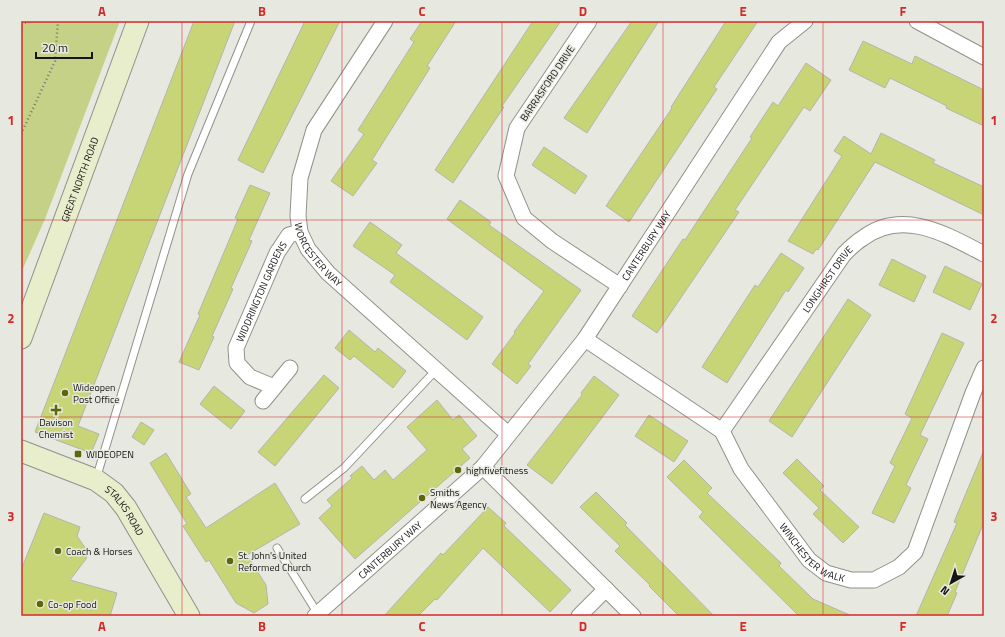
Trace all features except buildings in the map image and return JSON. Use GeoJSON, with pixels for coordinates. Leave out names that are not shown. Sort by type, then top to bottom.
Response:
{"type":"FeatureCollection","features":[{"type":"Feature","properties":{"kind":"main road","name":"GREAT NORTH ROAD"},"geometry":{"type":"LineString","coordinates":[[21,338],[138,21]]}},
{"type":"Feature","properties":{"kind":"main road","name":"STALKS ROAD"},"geometry":{"type":"LineString","coordinates":[[21,451],[96,480],[114,493],[126,508],[189,616]]}},
{"type":"Feature","properties":{"kind":"street","name":"WORCESTER WAY"},"geometry":{"type":"LineString","coordinates":[[385,21],[314,130],[300,178],[298,216],[300,232],[308,249],[328,273],[437,368],[508,434]]}},
{"type":"Feature","properties":{"kind":"street","name":"BARRASFORD DRIVE"},"geometry":{"type":"LineString","coordinates":[[589,21],[517,128],[506,176],[524,218],[552,242],[620,286]]}},
{"type":"Feature","properties":{"kind":"street","name":"CANTERBURY WAY"},"geometry":{"type":"LineString","coordinates":[[316,615],[483,467],[585,339],[779,42],[805,21]]}},
{"type":"Feature","properties":{"kind":"street"},"geometry":{"type":"LineString","coordinates":[[917,21],[984,57]]}},
{"type":"Feature","properties":{"kind":"street","name":"LONGHIRST DRIVE"},"geometry":{"type":"LineString","coordinates":[[722,430],[844,254],[864,237],[887,226],[914,224],[947,235],[984,254]]}},
{"type":"Feature","properties":{"kind":"street","name":"WIDDRINGTON GARDENS"},"geometry":{"type":"LineString","coordinates":[[274,387],[250,377],[237,363],[236,348],[277,253],[289,235],[300,232]]}},
{"type":"Feature","properties":{"kind":"street"},"geometry":{"type":"LineString","coordinates":[[585,339],[722,430]]}},
{"type":"Feature","properties":{"kind":"street"},"geometry":{"type":"LineString","coordinates":[[263,401],[290,368]]}},
{"type":"Feature","properties":{"kind":"street","name":"WINCHESTER WALK"},"geometry":{"type":"LineString","coordinates":[[722,430],[741,469],[809,560],[826,573],[851,580],[874,580],[899,567],[914,552],[973,393],[984,368]]}},
{"type":"Feature","properties":{"kind":"street"},"geometry":{"type":"LineString","coordinates":[[483,467],[634,616]]}},
{"type":"Feature","properties":{"kind":"street"},"geometry":{"type":"LineString","coordinates":[[579,616],[606,589]]}},
{"type":"Feature","properties":{"kind":"lane"},"geometry":{"type":"LineString","coordinates":[[96,480],[188,174],[251,21]]}},
{"type":"Feature","properties":{"kind":"lane"},"geometry":{"type":"LineString","coordinates":[[305,499],[344,468],[437,368]]}},
{"type":"Feature","properties":{"kind":"lane"},"geometry":{"type":"LineString","coordinates":[[277,548],[316,615]]}},
{"type":"Feature","properties":{"kind":"path"},"geometry":{"type":"LineString","coordinates":[[21,24],[30,21]]}},
{"type":"Feature","properties":{"kind":"path"},"geometry":{"type":"LineString","coordinates":[[21,134],[55,61],[58,21]]}},
{"type":"Feature","properties":{"kind":"green space"},"geometry":{"type":"Polygon","coordinates":[[[21,21],[120,21],[45,219],[21,273],[21,21]]]}},
{"type":"Feature","properties":{"kind":"place","name":"Wideopen Post Office"},"geometry":{"type":"Point","coordinates":[65,393]}},
{"type":"Feature","properties":{"kind":"place","name":"Davison Chemist"},"geometry":{"type":"Point","coordinates":[56,410]}},
{"type":"Feature","properties":{"kind":"place","name":"WIDEOPEN"},"geometry":{"type":"Point","coordinates":[78,454]}},
{"type":"Feature","properties":{"kind":"place","name":"highfivefitness"},"geometry":{"type":"Point","coordinates":[458,470]}},
{"type":"Feature","properties":{"kind":"place","name":"Smiths News Agency"},"geometry":{"type":"Point","coordinates":[422,498]}},
{"type":"Feature","properties":{"kind":"place","name":"Coach & Horses"},"geometry":{"type":"Point","coordinates":[58,551]}},
{"type":"Feature","properties":{"kind":"place","name":"St. John's United Reformed Church"},"geometry":{"type":"Point","coordinates":[230,561]}},
{"type":"Feature","properties":{"kind":"place","name":"Co-op Food"},"geometry":{"type":"Point","coordinates":[40,604]}}]}
